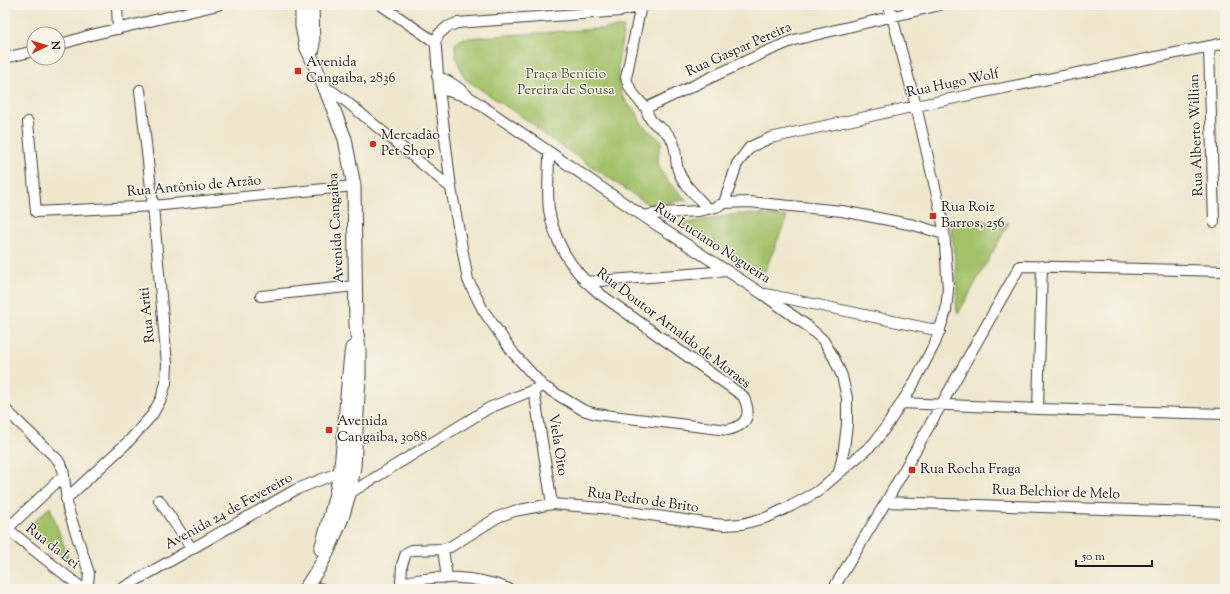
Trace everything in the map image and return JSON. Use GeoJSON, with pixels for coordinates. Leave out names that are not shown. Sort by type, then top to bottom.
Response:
{"type":"FeatureCollection","features":[{"type":"Feature","properties":{"kind":"main road","name":"Avenida Cangaíba"},"geometry":{"type":"LineString","coordinates":[[302,5],[302,26],[306,46],[325,88],[345,139],[354,186],[356,326],[359,350],[354,467],[349,494],[342,518],[320,566],[318,584]]}},
{"type":"Feature","properties":{"kind":"main road","name":"Avenida Cangaíba"},"geometry":{"type":"LineString","coordinates":[[312,5],[314,62]]}},
{"type":"Feature","properties":{"kind":"main road","name":"Avenida Cangaíba"},"geometry":{"type":"LineString","coordinates":[[318,584],[340,473],[346,421],[348,377],[356,326]]}},
{"type":"Feature","properties":{"kind":"main road","name":"Avenida Cangaíba"},"geometry":{"type":"LineString","coordinates":[[305,589],[318,584]]}},
{"type":"Feature","properties":{"kind":"street"},"geometry":{"type":"LineString","coordinates":[[117,5],[118,29]]}},
{"type":"Feature","properties":{"kind":"street"},"geometry":{"type":"LineString","coordinates":[[66,43],[205,6],[218,5]]}},
{"type":"Feature","properties":{"kind":"street"},"geometry":{"type":"LineString","coordinates":[[381,5],[435,42]]}},
{"type":"Feature","properties":{"kind":"street","name":"Rua Pedro de Brito"},"geometry":{"type":"LineString","coordinates":[[398,586],[406,553],[412,550],[443,549],[457,543],[498,517],[514,511],[552,504],[602,508],[725,525],[742,524],[768,517],[816,492],[874,443],[901,404],[940,331],[946,311],[948,289],[944,234],[938,200],[916,106],[889,5]]}},
{"type":"Feature","properties":{"kind":"street","name":"Rua Gaspar Pereira"},"geometry":{"type":"LineString","coordinates":[[646,108],[794,40],[940,5]]}},
{"type":"Feature","properties":{"kind":"street"},"geometry":{"type":"LineString","coordinates":[[334,501],[349,494],[489,408],[539,388],[483,310],[468,280],[451,188],[437,76],[435,42],[439,34],[448,27],[457,23],[621,11],[643,6],[626,78],[628,85],[646,108],[650,119],[669,135],[673,141],[676,162],[681,176],[708,209]]}},
{"type":"Feature","properties":{"kind":"street","name":"Rua Hugo Wolf"},"geometry":{"type":"LineString","coordinates":[[724,203],[737,164],[750,147],[770,138],[916,106],[1225,43]]}},
{"type":"Feature","properties":{"kind":"street","name":"Rua Alberto Willian"},"geometry":{"type":"LineString","coordinates":[[1209,47],[1214,222]]}},
{"type":"Feature","properties":{"kind":"street"},"geometry":{"type":"LineString","coordinates":[[5,58],[26,53]]}},
{"type":"Feature","properties":{"kind":"street","name":"Rua Luciano Nogueira"},"geometry":{"type":"LineString","coordinates":[[437,76],[450,81],[469,97],[549,152],[761,293],[812,330],[823,340],[834,358],[842,376],[846,398],[847,424],[839,472]]}},
{"type":"Feature","properties":{"kind":"street"},"geometry":{"type":"LineString","coordinates":[[325,88],[332,91],[347,102],[451,188]]}},
{"type":"Feature","properties":{"kind":"street","name":"Rua Luciano Nogueira"},"geometry":{"type":"LineString","coordinates":[[439,88],[469,97]]}},
{"type":"Feature","properties":{"kind":"street","name":"Rua Ariti"},"geometry":{"type":"LineString","coordinates":[[66,499],[129,441],[152,415],[161,399],[166,383],[167,364],[153,206],[140,90]]}},
{"type":"Feature","properties":{"kind":"street","name":"Rua Antônio de Arzão"},"geometry":{"type":"LineString","coordinates":[[28,122],[36,212],[153,206],[354,186]]}},
{"type":"Feature","properties":{"kind":"street","name":"Rua Doutor Arnaldo de Moraes"},"geometry":{"type":"LineString","coordinates":[[539,388],[583,410],[596,414],[728,430],[737,428],[748,414],[747,405],[743,396],[606,299],[585,282],[570,264],[555,233],[549,209],[549,152]]}},
{"type":"Feature","properties":{"kind":"street"},"geometry":{"type":"LineString","coordinates":[[644,216],[708,209],[724,203],[749,202],[842,211],[914,225],[944,234]]}},
{"type":"Feature","properties":{"kind":"street"},"geometry":{"type":"LineString","coordinates":[[832,589],[886,502],[1020,266],[1225,271]]}},
{"type":"Feature","properties":{"kind":"street"},"geometry":{"type":"LineString","coordinates":[[1038,409],[1042,266]]}},
{"type":"Feature","properties":{"kind":"street"},"geometry":{"type":"LineString","coordinates":[[585,282],[728,271]]}},
{"type":"Feature","properties":{"kind":"street"},"geometry":{"type":"LineString","coordinates":[[261,296],[355,286]]}},
{"type":"Feature","properties":{"kind":"street"},"geometry":{"type":"LineString","coordinates":[[761,293],[940,331]]}},
{"type":"Feature","properties":{"kind":"street","name":"Viela Oito"},"geometry":{"type":"LineString","coordinates":[[539,388],[552,504]]}},
{"type":"Feature","properties":{"kind":"street"},"geometry":{"type":"LineString","coordinates":[[901,404],[1225,414]]}},
{"type":"Feature","properties":{"kind":"street"},"geometry":{"type":"LineString","coordinates":[[5,409],[58,460],[63,469],[66,499],[72,524],[88,573],[88,584],[83,589]]}},
{"type":"Feature","properties":{"kind":"street","name":"Avenida 24 de Fevereiro"},"geometry":{"type":"LineString","coordinates":[[121,589],[295,490],[354,467]]}},
{"type":"Feature","properties":{"kind":"street"},"geometry":{"type":"LineString","coordinates":[[6,528],[64,475]]}},
{"type":"Feature","properties":{"kind":"street"},"geometry":{"type":"LineString","coordinates":[[159,500],[192,549]]}},
{"type":"Feature","properties":{"kind":"street","name":"Rua Belchior de Melo"},"geometry":{"type":"LineString","coordinates":[[886,502],[1225,513]]}},
{"type":"Feature","properties":{"kind":"street","name":"Rua da Lei"},"geometry":{"type":"LineString","coordinates":[[6,528],[83,589]]}},
{"type":"Feature","properties":{"kind":"street"},"geometry":{"type":"LineString","coordinates":[[443,549],[447,578]]}},
{"type":"Feature","properties":{"kind":"street","name":"Rua Pedro de Brito"},"geometry":{"type":"LineString","coordinates":[[398,586],[411,581],[447,578],[476,579],[496,583],[509,589]]}},
{"type":"Feature","properties":{"kind":"green space","name":"Praça Benício Pereira de Sousa"},"geometry":{"type":"Polygon","coordinates":[[[624,27],[618,62],[619,84],[622,94],[628,104],[637,112],[643,125],[662,141],[658,159],[661,171],[669,182],[687,200],[649,205],[465,79],[456,58],[455,44],[464,38],[624,27]]]}},
{"type":"Feature","properties":{"kind":"green space"},"geometry":{"type":"Polygon","coordinates":[[[737,214],[787,217],[763,276],[679,223],[689,223],[737,214]]]}},
{"type":"Feature","properties":{"kind":"green space"},"geometry":{"type":"Polygon","coordinates":[[[949,220],[1009,223],[958,314],[956,305],[957,289],[955,263],[949,220]]]}},
{"type":"Feature","properties":{"kind":"green space"},"geometry":{"type":"Polygon","coordinates":[[[50,507],[71,565],[29,526],[50,507]]]}},
{"type":"Feature","properties":{"kind":"place","name":"Avenida Cangaiba, 2836"},"geometry":{"type":"Point","coordinates":[298,71]}},
{"type":"Feature","properties":{"kind":"place","name":"Mercadão Pet Shop"},"geometry":{"type":"Point","coordinates":[373,144]}},
{"type":"Feature","properties":{"kind":"place","name":"Rua Roiz Barros, 256"},"geometry":{"type":"Point","coordinates":[933,216]}},
{"type":"Feature","properties":{"kind":"place","name":"Avenida Cangaiba, 3088"},"geometry":{"type":"Point","coordinates":[329,430]}},
{"type":"Feature","properties":{"kind":"place","name":"Rua Rocha Fraga"},"geometry":{"type":"Point","coordinates":[912,470]}}]}
